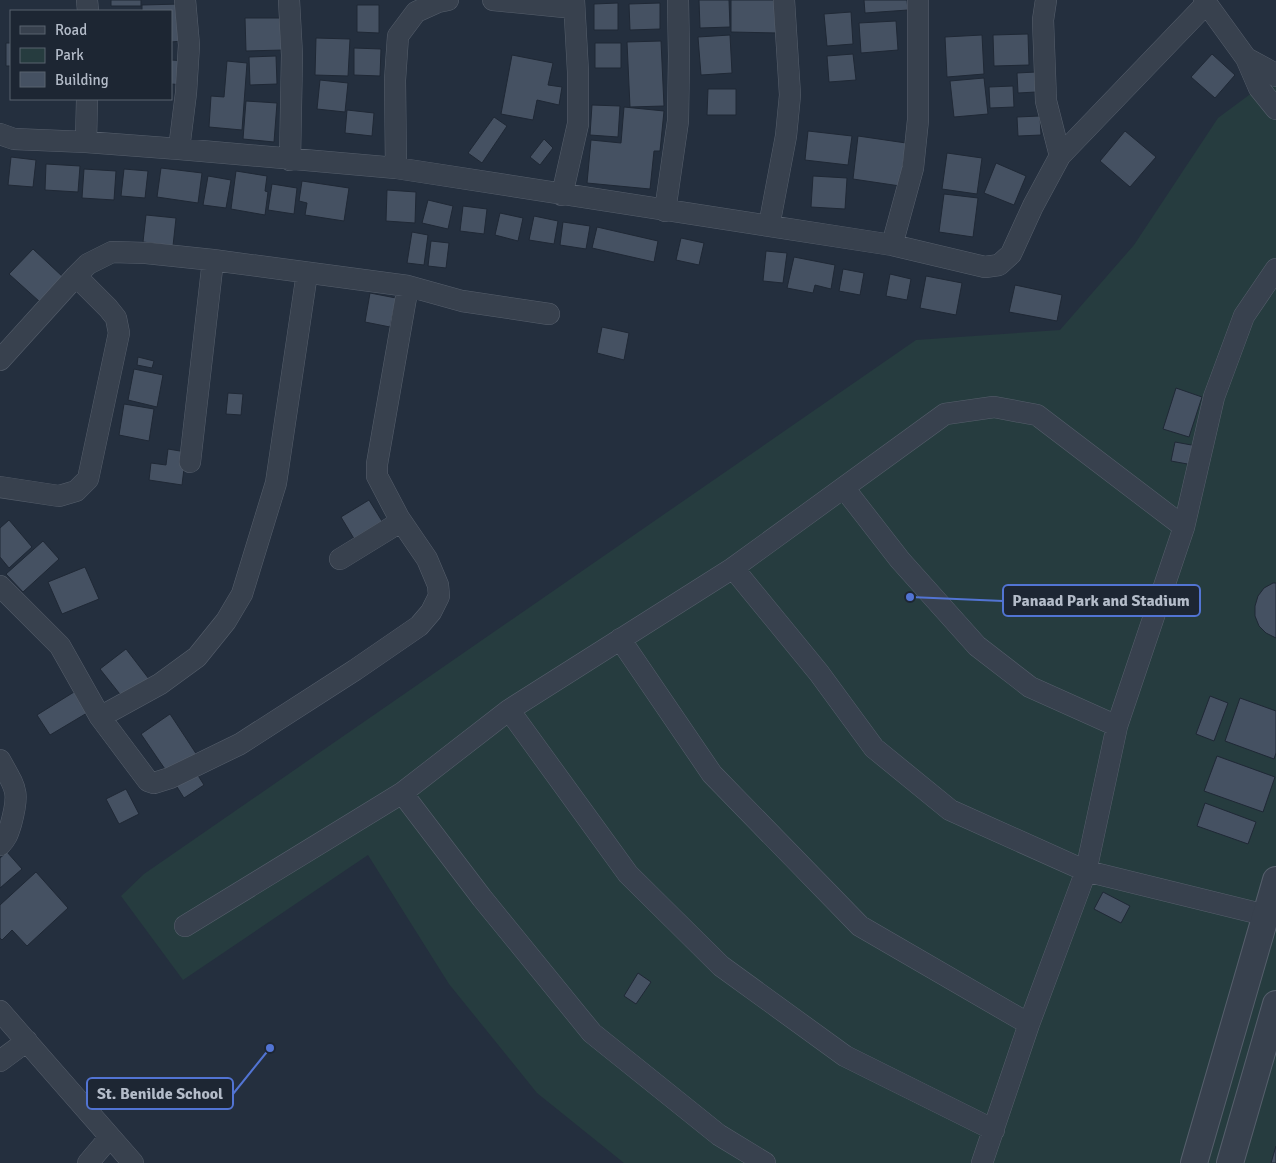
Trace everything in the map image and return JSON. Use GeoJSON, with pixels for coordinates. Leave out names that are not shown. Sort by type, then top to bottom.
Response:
{"type":"FeatureCollection","features":[{"type":"Feature","properties":{"kind":"street"},"geometry":{"type":"LineString","coordinates":[[179,149],[186,93],[189,45],[185,0]]}},
{"type":"Feature","properties":{"kind":"street"},"geometry":{"type":"LineString","coordinates":[[289,0],[292,55],[290,160]]}},
{"type":"Feature","properties":{"kind":"street"},"geometry":{"type":"LineString","coordinates":[[396,168],[395,80],[398,36],[416,12],[438,2],[448,0]]}},
{"type":"Feature","properties":{"kind":"street"},"geometry":{"type":"LineString","coordinates":[[493,0],[574,4],[578,72],[578,124],[562,195]]}},
{"type":"Feature","properties":{"kind":"street"},"geometry":{"type":"LineString","coordinates":[[665,211],[678,121],[678,0]]}},
{"type":"Feature","properties":{"kind":"street"},"geometry":{"type":"LineString","coordinates":[[769,226],[786,136],[790,95],[784,0]]}},
{"type":"Feature","properties":{"kind":"street"},"geometry":{"type":"LineString","coordinates":[[892,245],[913,168],[918,120],[918,0]]}},
{"type":"Feature","properties":{"kind":"street"},"geometry":{"type":"LineString","coordinates":[[1046,0],[1043,20],[1046,101],[1060,156]]}},
{"type":"Feature","properties":{"kind":"street"},"geometry":{"type":"LineString","coordinates":[[0,134],[14,139],[179,149],[396,168],[892,245],[985,267],[999,265],[1010,254],[1060,156],[1205,2],[1246,58],[1259,88],[1276,109]]}},
{"type":"Feature","properties":{"kind":"street"},"geometry":{"type":"LineString","coordinates":[[1246,58],[1276,76]]}},
{"type":"Feature","properties":{"kind":"street"},"geometry":{"type":"LineString","coordinates":[[86,142],[87,100]]}},
{"type":"Feature","properties":{"kind":"street"},"geometry":{"type":"LineString","coordinates":[[0,360],[88,264],[112,252],[146,253],[214,260],[408,286],[462,301],[549,314]]}},
{"type":"Feature","properties":{"kind":"street"},"geometry":{"type":"LineString","coordinates":[[190,462],[214,260]]}},
{"type":"Feature","properties":{"kind":"street"},"geometry":{"type":"LineString","coordinates":[[982,1163],[1029,1024],[1086,871],[1117,726],[1184,527],[1214,397],[1244,316],[1276,269]]}},
{"type":"Feature","properties":{"kind":"street"},"geometry":{"type":"LineString","coordinates":[[100,717],[160,684],[197,657],[226,621],[242,594],[276,483],[307,272]]}},
{"type":"Feature","properties":{"kind":"street"},"geometry":{"type":"LineString","coordinates":[[0,487],[59,496],[76,491],[88,479],[119,333],[116,318],[76,276]]}},
{"type":"Feature","properties":{"kind":"street"},"geometry":{"type":"LineString","coordinates":[[0,586],[60,646],[100,717],[148,781],[154,783],[170,778],[240,744],[356,670],[419,626],[431,612],[439,596],[438,585],[427,559],[399,518],[377,476],[377,464],[408,286]]}},
{"type":"Feature","properties":{"kind":"street"},"geometry":{"type":"LineString","coordinates":[[185,926],[402,793],[509,710],[733,568],[945,414],[994,407],[1037,415],[1184,527]]}},
{"type":"Feature","properties":{"kind":"street"},"geometry":{"type":"LineString","coordinates":[[844,488],[900,560],[977,646],[1030,687],[1117,726]]}},
{"type":"Feature","properties":{"kind":"street"},"geometry":{"type":"LineString","coordinates":[[340,559],[396,524],[399,518]]}},
{"type":"Feature","properties":{"kind":"street"},"geometry":{"type":"LineString","coordinates":[[733,568],[819,672],[874,748],[950,810],[1086,871],[1272,895],[1194,1163]]}},
{"type":"Feature","properties":{"kind":"street"},"geometry":{"type":"LineString","coordinates":[[620,639],[712,774],[860,926],[1029,1024]]}},
{"type":"Feature","properties":{"kind":"street"},"geometry":{"type":"LineString","coordinates":[[509,710],[628,874],[721,966],[845,1056],[994,1130]]}},
{"type":"Feature","properties":{"kind":"street"},"geometry":{"type":"LineString","coordinates":[[0,760],[16,792],[16,803],[6,839],[0,845]]}},
{"type":"Feature","properties":{"kind":"street"},"geometry":{"type":"LineString","coordinates":[[402,793],[482,898],[592,1034],[719,1135],[766,1163]]}},
{"type":"Feature","properties":{"kind":"street"},"geometry":{"type":"LineString","coordinates":[[1230,1163],[1276,1004]]}},
{"type":"Feature","properties":{"kind":"street"},"geometry":{"type":"LineString","coordinates":[[0,1011],[133,1163]]}},
{"type":"Feature","properties":{"kind":"street"},"geometry":{"type":"LineString","coordinates":[[0,1061],[27,1042]]}},
{"type":"Feature","properties":{"kind":"street"},"geometry":{"type":"LineString","coordinates":[[88,1163],[110,1137]]}},
{"type":"Feature","properties":{"kind":"green space"},"geometry":{"type":"Polygon","coordinates":[[[1276,75],[1276,1163],[624,1163],[537,1093],[449,984],[368,855],[183,980],[121,896],[144,874],[916,340],[1060,330],[1134,245],[1218,118],[1276,75]]]}},
{"type":"Feature","properties":{"kind":"building"},"geometry":{"type":"Polygon","coordinates":[[[111,0],[141,0],[141,6],[111,6],[111,0]]]}},
{"type":"Feature","properties":{"kind":"building"},"geometry":{"type":"Polygon","coordinates":[[[699,0],[729,0],[730,27],[700,28],[699,0]]]}},
{"type":"Feature","properties":{"kind":"building"},"geometry":{"type":"Polygon","coordinates":[[[731,0],[778,0],[778,33],[731,32],[731,0]]]}},
{"type":"Feature","properties":{"kind":"building"},"geometry":{"type":"Polygon","coordinates":[[[864,0],[907,0],[908,10],[865,13],[864,0]]]}},
{"type":"Feature","properties":{"kind":"building"},"geometry":{"type":"Polygon","coordinates":[[[618,3],[618,30],[594,30],[594,4],[618,3]]]}},
{"type":"Feature","properties":{"kind":"building"},"geometry":{"type":"Polygon","coordinates":[[[660,3],[660,29],[630,30],[629,4],[660,3]]]}},
{"type":"Feature","properties":{"kind":"building"},"geometry":{"type":"Polygon","coordinates":[[[181,4],[182,41],[172,42],[172,10],[142,10],[142,5],[181,4]]]}},
{"type":"Feature","properties":{"kind":"building"},"geometry":{"type":"Polygon","coordinates":[[[357,5],[379,5],[379,33],[357,32],[357,5]]]}},
{"type":"Feature","properties":{"kind":"building"},"geometry":{"type":"Polygon","coordinates":[[[851,12],[853,44],[827,46],[824,14],[851,12]]]}},
{"type":"Feature","properties":{"kind":"building"},"geometry":{"type":"Polygon","coordinates":[[[245,18],[282,18],[283,50],[246,51],[245,18]]]}},
{"type":"Feature","properties":{"kind":"building"},"geometry":{"type":"Polygon","coordinates":[[[896,21],[898,50],[861,53],[859,23],[896,21]]]}},
{"type":"Feature","properties":{"kind":"building"},"geometry":{"type":"Polygon","coordinates":[[[1028,34],[1029,65],[994,66],[993,35],[1028,34]]]}},
{"type":"Feature","properties":{"kind":"building"},"geometry":{"type":"Polygon","coordinates":[[[730,35],[732,73],[701,75],[698,37],[730,35]]]}},
{"type":"Feature","properties":{"kind":"building"},"geometry":{"type":"Polygon","coordinates":[[[982,35],[984,74],[947,77],[945,37],[982,35]]]}},
{"type":"Feature","properties":{"kind":"building"},"geometry":{"type":"Polygon","coordinates":[[[316,38],[350,39],[348,76],[315,75],[316,38]]]}},
{"type":"Feature","properties":{"kind":"building"},"geometry":{"type":"Polygon","coordinates":[[[661,41],[664,106],[630,107],[627,42],[661,41]]]}},
{"type":"Feature","properties":{"kind":"building"},"geometry":{"type":"Polygon","coordinates":[[[6,43],[10,43],[10,66],[6,66],[6,43]]]}},
{"type":"Feature","properties":{"kind":"building"},"geometry":{"type":"Polygon","coordinates":[[[595,43],[621,43],[621,68],[595,68],[595,43]]]}},
{"type":"Feature","properties":{"kind":"building"},"geometry":{"type":"Polygon","coordinates":[[[354,48],[381,49],[380,76],[354,75],[354,48]]]}},
{"type":"Feature","properties":{"kind":"building"},"geometry":{"type":"Polygon","coordinates":[[[853,54],[856,80],[829,82],[827,56],[853,54]]]}},
{"type":"Feature","properties":{"kind":"building"},"geometry":{"type":"Polygon","coordinates":[[[1212,54],[1235,75],[1215,98],[1191,77],[1212,54]]]}},
{"type":"Feature","properties":{"kind":"building"},"geometry":{"type":"Polygon","coordinates":[[[512,55],[553,63],[548,85],[562,87],[559,105],[537,100],[533,120],[501,114],[512,55]]]}},
{"type":"Feature","properties":{"kind":"building"},"geometry":{"type":"Polygon","coordinates":[[[276,56],[277,84],[250,85],[249,57],[276,56]]]}},
{"type":"Feature","properties":{"kind":"building"},"geometry":{"type":"Polygon","coordinates":[[[172,60],[188,61],[186,85],[172,84],[172,60]]]}},
{"type":"Feature","properties":{"kind":"building"},"geometry":{"type":"Polygon","coordinates":[[[227,61],[247,63],[242,130],[209,127],[211,96],[224,97],[227,61]]]}},
{"type":"Feature","properties":{"kind":"building"},"geometry":{"type":"Polygon","coordinates":[[[1036,72],[1036,92],[1018,93],[1017,73],[1036,72]]]}},
{"type":"Feature","properties":{"kind":"building"},"geometry":{"type":"Polygon","coordinates":[[[984,78],[988,114],[954,117],[950,81],[984,78]]]}},
{"type":"Feature","properties":{"kind":"building"},"geometry":{"type":"Polygon","coordinates":[[[320,80],[348,83],[345,112],[317,109],[320,80]]]}},
{"type":"Feature","properties":{"kind":"building"},"geometry":{"type":"Polygon","coordinates":[[[1013,86],[1014,107],[990,108],[989,87],[1013,86]]]}},
{"type":"Feature","properties":{"kind":"building"},"geometry":{"type":"Polygon","coordinates":[[[708,89],[736,89],[736,115],[707,115],[708,89]]]}},
{"type":"Feature","properties":{"kind":"building"},"geometry":{"type":"Polygon","coordinates":[[[246,101],[277,103],[274,142],[243,139],[246,101]]]}},
{"type":"Feature","properties":{"kind":"building"},"geometry":{"type":"Polygon","coordinates":[[[592,105],[620,106],[618,137],[590,135],[592,105]]]}},
{"type":"Feature","properties":{"kind":"building"},"geometry":{"type":"Polygon","coordinates":[[[624,107],[664,111],[660,151],[654,151],[650,189],[587,183],[591,140],[621,143],[624,107]]]}},
{"type":"Feature","properties":{"kind":"building"},"geometry":{"type":"Polygon","coordinates":[[[347,110],[374,113],[372,136],[345,133],[347,110]]]}},
{"type":"Feature","properties":{"kind":"building"},"geometry":{"type":"Polygon","coordinates":[[[1040,116],[1041,135],[1018,136],[1017,117],[1040,116]]]}},
{"type":"Feature","properties":{"kind":"building"},"geometry":{"type":"Polygon","coordinates":[[[494,117],[507,126],[482,163],[468,153],[494,117]]]}},
{"type":"Feature","properties":{"kind":"building"},"geometry":{"type":"Polygon","coordinates":[[[808,131],[852,136],[848,165],[805,160],[808,131]]]}},
{"type":"Feature","properties":{"kind":"building"},"geometry":{"type":"Polygon","coordinates":[[[1125,131],[1156,157],[1130,187],[1100,161],[1125,131]]]}},
{"type":"Feature","properties":{"kind":"building"},"geometry":{"type":"Polygon","coordinates":[[[858,136],[906,143],[900,186],[853,179],[858,136]]]}},
{"type":"Feature","properties":{"kind":"building"},"geometry":{"type":"Polygon","coordinates":[[[544,139],[553,148],[540,165],[530,157],[544,139]]]}},
{"type":"Feature","properties":{"kind":"building"},"geometry":{"type":"Polygon","coordinates":[[[947,153],[982,158],[977,194],[942,189],[947,153]]]}},
{"type":"Feature","properties":{"kind":"building"},"geometry":{"type":"Polygon","coordinates":[[[11,157],[36,160],[33,187],[8,185],[11,157]]]}},
{"type":"Feature","properties":{"kind":"building"},"geometry":{"type":"Polygon","coordinates":[[[996,163],[1026,176],[1014,205],[984,193],[996,163]]]}},
{"type":"Feature","properties":{"kind":"building"},"geometry":{"type":"Polygon","coordinates":[[[46,164],[80,166],[78,192],[45,190],[46,164]]]}},
{"type":"Feature","properties":{"kind":"building"},"geometry":{"type":"Polygon","coordinates":[[[161,168],[202,173],[198,203],[157,197],[161,168]]]}},
{"type":"Feature","properties":{"kind":"building"},"geometry":{"type":"Polygon","coordinates":[[[84,169],[116,171],[114,200],[82,198],[84,169]]]}},
{"type":"Feature","properties":{"kind":"building"},"geometry":{"type":"Polygon","coordinates":[[[124,169],[148,171],[145,198],[121,196],[124,169]]]}},
{"type":"Feature","properties":{"kind":"building"},"geometry":{"type":"Polygon","coordinates":[[[236,171],[267,176],[265,191],[268,192],[265,215],[231,209],[236,171]]]}},
{"type":"Feature","properties":{"kind":"building"},"geometry":{"type":"Polygon","coordinates":[[[208,176],[231,180],[226,208],[203,205],[208,176]]]}},
{"type":"Feature","properties":{"kind":"building"},"geometry":{"type":"Polygon","coordinates":[[[813,176],[847,178],[845,209],[811,207],[813,176]]]}},
{"type":"Feature","properties":{"kind":"building"},"geometry":{"type":"Polygon","coordinates":[[[302,181],[349,188],[344,221],[305,215],[307,203],[299,201],[302,181]]]}},
{"type":"Feature","properties":{"kind":"building"},"geometry":{"type":"Polygon","coordinates":[[[272,184],[297,188],[294,214],[268,210],[272,184]]]}},
{"type":"Feature","properties":{"kind":"building"},"geometry":{"type":"Polygon","coordinates":[[[387,190],[416,192],[415,223],[386,221],[387,190]]]}},
{"type":"Feature","properties":{"kind":"building"},"geometry":{"type":"Polygon","coordinates":[[[944,194],[978,198],[973,237],[939,232],[944,194]]]}},
{"type":"Feature","properties":{"kind":"building"},"geometry":{"type":"Polygon","coordinates":[[[428,200],[453,206],[448,229],[422,223],[428,200]]]}},
{"type":"Feature","properties":{"kind":"building"},"geometry":{"type":"Polygon","coordinates":[[[463,206],[487,209],[484,234],[460,231],[463,206]]]}},
{"type":"Feature","properties":{"kind":"building"},"geometry":{"type":"Polygon","coordinates":[[[500,213],[523,218],[518,241],[495,235],[500,213]]]}},
{"type":"Feature","properties":{"kind":"building"},"geometry":{"type":"Polygon","coordinates":[[[146,215],[176,218],[173,246],[143,242],[146,215]]]}},
{"type":"Feature","properties":{"kind":"building"},"geometry":{"type":"Polygon","coordinates":[[[534,216],[558,221],[554,244],[529,240],[534,216]]]}},
{"type":"Feature","properties":{"kind":"building"},"geometry":{"type":"Polygon","coordinates":[[[563,222],[590,226],[586,249],[560,245],[563,222]]]}},
{"type":"Feature","properties":{"kind":"building"},"geometry":{"type":"Polygon","coordinates":[[[597,227],[658,241],[654,262],[592,248],[597,227]]]}},
{"type":"Feature","properties":{"kind":"building"},"geometry":{"type":"Polygon","coordinates":[[[412,232],[428,235],[424,265],[407,263],[412,232]]]}},
{"type":"Feature","properties":{"kind":"building"},"geometry":{"type":"Polygon","coordinates":[[[681,238],[704,243],[699,265],[676,260],[681,238]]]}},
{"type":"Feature","properties":{"kind":"building"},"geometry":{"type":"Polygon","coordinates":[[[431,241],[449,243],[446,268],[428,266],[431,241]]]}},
{"type":"Feature","properties":{"kind":"building"},"geometry":{"type":"Polygon","coordinates":[[[33,249],[63,277],[40,302],[9,274],[33,249]]]}},
{"type":"Feature","properties":{"kind":"building"},"geometry":{"type":"Polygon","coordinates":[[[766,251],[787,253],[783,283],[763,281],[766,251]]]}},
{"type":"Feature","properties":{"kind":"building"},"geometry":{"type":"Polygon","coordinates":[[[794,257],[835,265],[831,289],[815,285],[813,293],[787,288],[794,257]]]}},
{"type":"Feature","properties":{"kind":"building"},"geometry":{"type":"Polygon","coordinates":[[[843,269],[864,273],[860,295],[839,291],[843,269]]]}},
{"type":"Feature","properties":{"kind":"building"},"geometry":{"type":"Polygon","coordinates":[[[890,274],[911,279],[907,300],[886,296],[890,274]]]}},
{"type":"Feature","properties":{"kind":"building"},"geometry":{"type":"Polygon","coordinates":[[[926,276],[962,283],[956,315],[920,308],[926,276]]]}},
{"type":"Feature","properties":{"kind":"building"},"geometry":{"type":"Polygon","coordinates":[[[1015,285],[1062,295],[1057,321],[1009,312],[1015,285]]]}},
{"type":"Feature","properties":{"kind":"building"},"geometry":{"type":"Polygon","coordinates":[[[370,293],[396,298],[390,327],[365,322],[370,293]]]}},
{"type":"Feature","properties":{"kind":"building"},"geometry":{"type":"Polygon","coordinates":[[[602,327],[629,333],[624,360],[597,353],[602,327]]]}},
{"type":"Feature","properties":{"kind":"building"},"geometry":{"type":"Polygon","coordinates":[[[138,357],[154,361],[152,368],[137,365],[138,357]]]}},
{"type":"Feature","properties":{"kind":"building"},"geometry":{"type":"Polygon","coordinates":[[[134,369],[163,375],[157,407],[128,400],[134,369]]]}},
{"type":"Feature","properties":{"kind":"building"},"geometry":{"type":"Polygon","coordinates":[[[1176,388],[1202,397],[1189,437],[1163,429],[1176,388]]]}},
{"type":"Feature","properties":{"kind":"building"},"geometry":{"type":"Polygon","coordinates":[[[228,393],[243,394],[241,415],[226,414],[228,393]]]}},
{"type":"Feature","properties":{"kind":"building"},"geometry":{"type":"Polygon","coordinates":[[[124,404],[154,409],[149,441],[119,435],[124,404]]]}},
{"type":"Feature","properties":{"kind":"building"},"geometry":{"type":"Polygon","coordinates":[[[1175,442],[1197,446],[1193,465],[1171,461],[1175,442]]]}},
{"type":"Feature","properties":{"kind":"building"},"geometry":{"type":"Polygon","coordinates":[[[168,449],[186,452],[182,485],[149,480],[151,463],[166,465],[168,449]]]}},
{"type":"Feature","properties":{"kind":"building"},"geometry":{"type":"Polygon","coordinates":[[[369,500],[385,526],[356,542],[341,517],[369,500]]]}},
{"type":"Feature","properties":{"kind":"building"},"geometry":{"type":"Polygon","coordinates":[[[9,520],[32,547],[9,568],[0,557],[0,528],[9,520]]]}},
{"type":"Feature","properties":{"kind":"building"},"geometry":{"type":"Polygon","coordinates":[[[43,541],[59,559],[23,592],[6,574],[43,541]]]}},
{"type":"Feature","properties":{"kind":"building"},"geometry":{"type":"Polygon","coordinates":[[[85,567],[99,599],[62,614],[48,582],[85,567]]]}},
{"type":"Feature","properties":{"kind":"building"},"geometry":{"type":"Polygon","coordinates":[[[1276,583],[1276,638],[1266,633],[1259,626],[1255,616],[1258,596],[1264,588],[1276,583]]]}},
{"type":"Feature","properties":{"kind":"building"},"geometry":{"type":"Polygon","coordinates":[[[126,649],[149,679],[123,698],[100,669],[126,649]]]}},
{"type":"Feature","properties":{"kind":"building"},"geometry":{"type":"Polygon","coordinates":[[[74,692],[87,713],[50,735],[37,715],[74,692]]]}},
{"type":"Feature","properties":{"kind":"building"},"geometry":{"type":"Polygon","coordinates":[[[1210,696],[1228,703],[1214,741],[1196,734],[1210,696]]]}},
{"type":"Feature","properties":{"kind":"building"},"geometry":{"type":"Polygon","coordinates":[[[1240,698],[1276,711],[1276,753],[1274,759],[1225,741],[1240,698]]]}},
{"type":"Feature","properties":{"kind":"building"},"geometry":{"type":"Polygon","coordinates":[[[170,714],[197,755],[169,775],[141,734],[170,714]]]}},
{"type":"Feature","properties":{"kind":"building"},"geometry":{"type":"Polygon","coordinates":[[[1217,756],[1275,777],[1263,812],[1204,791],[1217,756]]]}},
{"type":"Feature","properties":{"kind":"building"},"geometry":{"type":"Polygon","coordinates":[[[194,769],[204,785],[184,798],[174,782],[194,769]]]}},
{"type":"Feature","properties":{"kind":"building"},"geometry":{"type":"Polygon","coordinates":[[[126,789],[139,814],[119,824],[106,799],[126,789]]]}},
{"type":"Feature","properties":{"kind":"building"},"geometry":{"type":"Polygon","coordinates":[[[1205,803],[1256,822],[1248,844],[1197,826],[1205,803]]]}},
{"type":"Feature","properties":{"kind":"building"},"geometry":{"type":"Polygon","coordinates":[[[7,852],[22,869],[0,888],[0,858],[7,852]]]}},
{"type":"Feature","properties":{"kind":"building"},"geometry":{"type":"Polygon","coordinates":[[[36,872],[68,908],[27,946],[12,930],[2,940],[0,938],[0,905],[36,872]]]}},
{"type":"Feature","properties":{"kind":"building"},"geometry":{"type":"Polygon","coordinates":[[[1103,892],[1130,906],[1121,923],[1094,909],[1103,892]]]}},
{"type":"Feature","properties":{"kind":"building"},"geometry":{"type":"Polygon","coordinates":[[[638,973],[651,982],[636,1004],[624,996],[638,973]]]}},
{"type":"Feature","properties":{"kind":"building"},"geometry":{"type":"Polygon","coordinates":[[[1276,1146],[1276,1163],[1271,1163],[1276,1146]]]}},
{"type":"Feature","properties":{"kind":"place","name":"Panaad Park and Stadium"},"geometry":{"type":"Point","coordinates":[910,597]}},
{"type":"Feature","properties":{"kind":"place","name":"St. Benilde School"},"geometry":{"type":"Point","coordinates":[270,1048]}}]}
